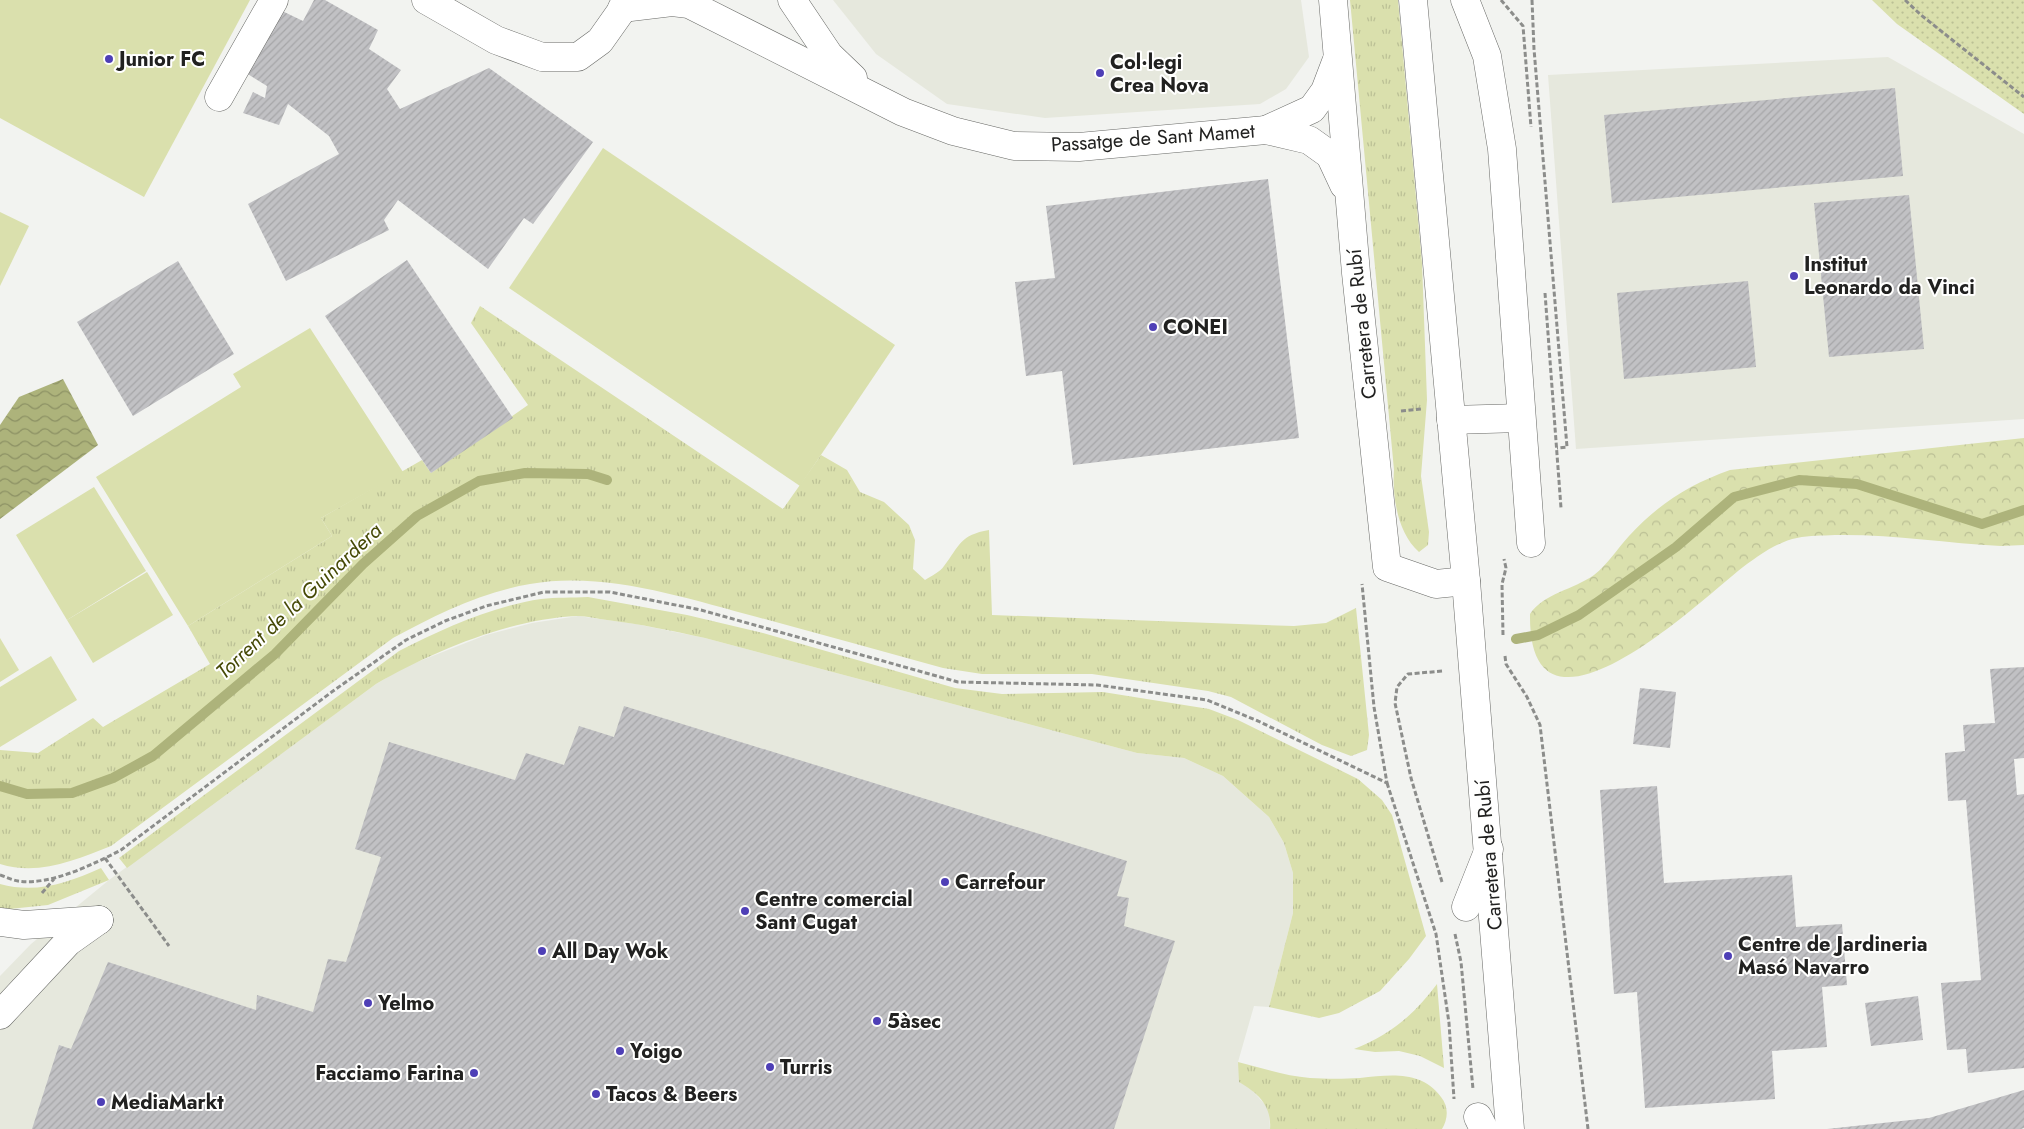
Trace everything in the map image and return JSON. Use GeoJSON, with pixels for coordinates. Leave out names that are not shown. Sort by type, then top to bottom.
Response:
{"type":"FeatureCollection","features":[{"type":"Feature","properties":{"kind":"street"},"geometry":{"type":"LineString","coordinates":[[219,97],[274,0]]}},
{"type":"Feature","properties":{"kind":"street","name":"Passatge de Sant Mamet"},"geometry":{"type":"LineString","coordinates":[[426,0],[496,40],[542,57],[578,56],[600,41],[626,4],[672,2],[712,8],[903,112],[953,131],[1014,146],[1079,147],[1266,130],[1309,140],[1330,155],[1351,199]]}},
{"type":"Feature","properties":{"kind":"street","name":"Passatge de Sant Mamet"},"geometry":{"type":"LineString","coordinates":[[792,0],[829,54],[870,95]]}},
{"type":"Feature","properties":{"kind":"street","name":"Carretera de Rubí"},"geometry":{"type":"LineString","coordinates":[[1333,0],[1356,273],[1387,568],[1436,584],[1466,581]]}},
{"type":"Feature","properties":{"kind":"street","name":"Carretera de Rubí"},"geometry":{"type":"LineString","coordinates":[[1413,0],[1466,581],[1510,1129]]}},
{"type":"Feature","properties":{"kind":"street"},"geometry":{"type":"LineString","coordinates":[[1465,0],[1488,56],[1502,148],[1531,543]]}},
{"type":"Feature","properties":{"kind":"street","name":"Passatge de Sant Mamet"},"geometry":{"type":"LineString","coordinates":[[1266,130],[1312,109],[1325,91],[1338,58]]}},
{"type":"Feature","properties":{"kind":"street"},"geometry":{"type":"LineString","coordinates":[[1451,420],[1521,418]]}},
{"type":"Feature","properties":{"kind":"street"},"geometry":{"type":"LineString","coordinates":[[1466,907],[1489,849]]}},
{"type":"Feature","properties":{"kind":"street"},"geometry":{"type":"LineString","coordinates":[[0,922],[24,925],[99,920],[68,942],[0,1015]]}},
{"type":"Feature","properties":{"kind":"path"},"geometry":{"type":"LineString","coordinates":[[1501,0],[1523,26]]}},
{"type":"Feature","properties":{"kind":"path"},"geometry":{"type":"LineString","coordinates":[[1524,451],[1567,448],[1532,0]]}},
{"type":"Feature","properties":{"kind":"path"},"geometry":{"type":"LineString","coordinates":[[1905,0],[1921,15],[2024,97]]}},
{"type":"Feature","properties":{"kind":"path"},"geometry":{"type":"LineString","coordinates":[[1398,411],[1421,409],[1423,418]]}},
{"type":"Feature","properties":{"kind":"path"},"geometry":{"type":"LineString","coordinates":[[1504,644],[1502,584],[1506,568]]}},
{"type":"Feature","properties":{"kind":"path"},"geometry":{"type":"LineString","coordinates":[[1371,592],[1362,589],[1374,707],[1388,783],[1436,934],[1449,1023],[1472,1112]]}},
{"type":"Feature","properties":{"kind":"path"},"geometry":{"type":"LineString","coordinates":[[0,875],[19,882],[55,878],[121,850],[333,691],[406,640],[445,621],[486,606],[544,592],[610,592],[701,610],[958,682],[1098,685],[1207,700],[1258,721],[1388,783]]}},
{"type":"Feature","properties":{"kind":"path"},"geometry":{"type":"LineString","coordinates":[[1504,651],[1506,664],[1527,697],[1540,725],[1588,1129]]}},
{"type":"Feature","properties":{"kind":"path"},"geometry":{"type":"LineString","coordinates":[[1443,884],[1411,778],[1395,703],[1396,688],[1408,674],[1472,668]]}},
{"type":"Feature","properties":{"kind":"path"},"geometry":{"type":"LineString","coordinates":[[105,858],[169,946]]}},
{"type":"Feature","properties":{"kind":"path"},"geometry":{"type":"LineString","coordinates":[[1454,931],[1461,962],[1473,1088],[1472,1112]]}},
{"type":"Feature","properties":{"kind":"shaded area","name":"Col·legi Crea Nova"},"geometry":{"type":"Polygon","coordinates":[[[833,0],[1301,0],[1309,57],[1286,89],[1260,104],[1045,118],[947,104],[876,54],[833,0]]]}},
{"type":"Feature","properties":{"kind":"shaded area","name":"Institut Leonardo da Vinci"},"geometry":{"type":"Polygon","coordinates":[[[1888,57],[2024,134],[2024,419],[1576,449],[1548,75],[1888,57]]]}},
{"type":"Feature","properties":{"kind":"shaded area","name":"Centre comercial Sant Cugat"},"geometry":{"type":"Polygon","coordinates":[[[578,616],[636,624],[705,638],[1137,753],[1184,758],[1223,776],[1269,817],[1284,843],[1293,873],[1293,913],[1269,1007],[1254,1006],[1238,1062],[1251,1089],[1269,1109],[1270,1129],[0,1129],[0,976],[31,944],[109,880],[376,684],[407,666],[486,635],[532,623],[578,616]]]}},
{"type":"Feature","properties":{"kind":"green space","name":"Junior FC"},"geometry":{"type":"Polygon","coordinates":[[[0,0],[250,0],[144,197],[0,118],[0,0]]]}},
{"type":"Feature","properties":{"kind":"green space"},"geometry":{"type":"Polygon","coordinates":[[[1350,0],[1398,0],[1422,263],[1427,400],[1421,476],[1429,532],[1428,545],[1419,552],[1401,525],[1395,503],[1394,470],[1350,0]]]}},
{"type":"Feature","properties":{"kind":"green space"},"geometry":{"type":"Polygon","coordinates":[[[1872,0],[2024,0],[2024,114],[1897,24],[1872,0]]]}},
{"type":"Feature","properties":{"kind":"green space"},"geometry":{"type":"Polygon","coordinates":[[[603,148],[895,345],[800,486],[509,288],[603,148]]]}},
{"type":"Feature","properties":{"kind":"green space"},"geometry":{"type":"Polygon","coordinates":[[[0,212],[29,226],[0,286],[0,212]]]}},
{"type":"Feature","properties":{"kind":"green space"},"geometry":{"type":"Polygon","coordinates":[[[480,306],[783,509],[821,455],[847,470],[860,492],[884,502],[909,525],[915,540],[913,569],[925,580],[942,568],[966,538],[989,530],[992,615],[1294,626],[1326,623],[1356,608],[1369,735],[1367,750],[1351,756],[1322,745],[1231,697],[1208,691],[1092,674],[982,674],[943,668],[645,588],[587,581],[559,581],[512,588],[459,605],[393,638],[111,846],[57,865],[29,868],[0,864],[0,750],[38,753],[93,718],[103,727],[210,664],[188,626],[332,536],[321,518],[422,460],[431,473],[528,405],[471,323],[480,306]]]}},
{"type":"Feature","properties":{"kind":"green space"},"geometry":{"type":"Polygon","coordinates":[[[310,328],[403,472],[321,518],[332,536],[188,626],[96,477],[241,387],[233,374],[310,328]]]}},
{"type":"Feature","properties":{"kind":"green space"},"geometry":{"type":"Polygon","coordinates":[[[2024,438],[2024,545],[2001,546],[1856,535],[1797,538],[1781,543],[1759,556],[1653,639],[1617,661],[1584,675],[1556,675],[1537,656],[1530,614],[1536,607],[1551,596],[1594,575],[1651,515],[1675,497],[1701,482],[1730,470],[2024,438]]]}},
{"type":"Feature","properties":{"kind":"green space"},"geometry":{"type":"Polygon","coordinates":[[[94,487],[146,571],[67,620],[16,535],[94,487]]]}},
{"type":"Feature","properties":{"kind":"green space"},"geometry":{"type":"Polygon","coordinates":[[[147,572],[173,615],[93,663],[67,620],[147,572]]]}},
{"type":"Feature","properties":{"kind":"green space"},"geometry":{"type":"Polygon","coordinates":[[[588,597],[687,615],[763,633],[955,688],[1002,694],[1103,692],[1209,709],[1238,720],[1358,779],[1382,800],[1392,815],[1426,936],[1409,959],[1380,991],[1339,1013],[1319,1018],[1269,1007],[1293,913],[1293,873],[1284,843],[1269,817],[1223,776],[1184,758],[1137,753],[705,638],[581,616],[551,618],[499,630],[447,649],[398,672],[376,684],[127,868],[119,858],[399,651],[450,627],[505,607],[541,599],[588,597]]]}},
{"type":"Feature","properties":{"kind":"green space"},"geometry":{"type":"Polygon","coordinates":[[[0,638],[19,670],[0,682],[0,638]]]}},
{"type":"Feature","properties":{"kind":"green space"},"geometry":{"type":"Polygon","coordinates":[[[51,656],[77,700],[0,747],[0,687],[51,656]]]}},
{"type":"Feature","properties":{"kind":"green space"},"geometry":{"type":"Polygon","coordinates":[[[101,868],[109,880],[48,905],[0,910],[0,884],[26,888],[52,885],[101,868]]]}},
{"type":"Feature","properties":{"kind":"green space"},"geometry":{"type":"Polygon","coordinates":[[[1437,984],[1444,1068],[1420,1056],[1399,1051],[1375,1052],[1354,1049],[1379,1037],[1400,1023],[1437,984]]]}},
{"type":"Feature","properties":{"kind":"green space"},"geometry":{"type":"Polygon","coordinates":[[[1238,1062],[1283,1074],[1310,1078],[1348,1079],[1404,1076],[1414,1078],[1433,1088],[1444,1101],[1447,1113],[1446,1121],[1442,1129],[1270,1129],[1269,1114],[1266,1107],[1258,1096],[1239,1082],[1238,1062]]]}},
{"type":"Feature","properties":{"kind":"water"},"geometry":{"type":"Polygon","coordinates":[[[63,379],[98,445],[0,519],[0,425],[19,397],[63,379]]]}},
{"type":"Feature","properties":{"kind":"building"},"geometry":{"type":"Polygon","coordinates":[[[314,0],[325,0],[378,30],[369,49],[401,70],[387,89],[400,109],[489,68],[593,142],[533,224],[524,218],[488,269],[398,200],[384,220],[389,230],[286,281],[248,204],[339,154],[329,136],[288,104],[279,125],[243,113],[253,92],[265,98],[267,86],[243,71],[278,9],[303,21],[314,0]]]}},
{"type":"Feature","properties":{"kind":"building"},"geometry":{"type":"Polygon","coordinates":[[[1895,88],[1903,176],[1612,203],[1604,115],[1895,88]]]}},
{"type":"Feature","properties":{"kind":"building","name":"CONEI"},"geometry":{"type":"Polygon","coordinates":[[[1268,179],[1299,438],[1073,465],[1062,371],[1026,376],[1015,282],[1055,278],[1046,206],[1268,179]]]}},
{"type":"Feature","properties":{"kind":"building"},"geometry":{"type":"Polygon","coordinates":[[[1909,195],[1924,349],[1829,357],[1814,203],[1909,195]]]}},
{"type":"Feature","properties":{"kind":"building"},"geometry":{"type":"Polygon","coordinates":[[[407,260],[513,418],[431,473],[325,316],[407,260]]]}},
{"type":"Feature","properties":{"kind":"building"},"geometry":{"type":"Polygon","coordinates":[[[178,261],[234,354],[133,416],[77,322],[178,261]]]}},
{"type":"Feature","properties":{"kind":"building"},"geometry":{"type":"Polygon","coordinates":[[[1748,281],[1756,367],[1624,379],[1617,293],[1748,281]]]}},
{"type":"Feature","properties":{"kind":"building"},"geometry":{"type":"Polygon","coordinates":[[[2024,667],[2024,758],[2014,759],[2017,795],[2024,794],[2024,1068],[1968,1073],[1966,1049],[1947,1050],[1941,983],[1981,980],[1966,800],[1948,801],[1945,753],[1965,751],[1963,725],[1995,723],[1990,669],[2024,667]]]}},
{"type":"Feature","properties":{"kind":"building"},"geometry":{"type":"Polygon","coordinates":[[[1640,688],[1676,692],[1670,748],[1633,744],[1640,688]]]}},
{"type":"Feature","properties":{"kind":"building","name":"Centre comercial Sant Cugat"},"geometry":{"type":"Polygon","coordinates":[[[624,706],[1127,861],[1117,896],[1129,898],[1124,926],[1175,941],[1114,1129],[32,1129],[59,1045],[71,1049],[108,962],[256,1010],[257,995],[313,1012],[328,959],[346,962],[381,857],[355,849],[389,742],[515,780],[526,753],[564,765],[579,726],[614,737],[624,706]]]}},
{"type":"Feature","properties":{"kind":"building","name":"Centre de Jardineria Masó Navarro"},"geometry":{"type":"Polygon","coordinates":[[[1657,786],[1664,883],[1792,875],[1796,927],[1842,924],[1847,985],[1822,987],[1827,1047],[1772,1051],[1775,1099],[1645,1108],[1637,992],[1614,994],[1600,790],[1657,786]]]}},
{"type":"Feature","properties":{"kind":"building"},"geometry":{"type":"Polygon","coordinates":[[[1918,996],[1923,1040],[1871,1046],[1865,1003],[1918,996]]]}},
{"type":"Feature","properties":{"kind":"building"},"geometry":{"type":"Polygon","coordinates":[[[2024,1090],[2024,1128],[2021,1129],[1827,1129],[1929,1118],[2024,1090]]]}},
{"type":"Feature","properties":{"kind":"waterway","name":"Torrent de la Guinardera"},"geometry":{"type":"LineString","coordinates":[[0,786],[27,794],[72,793],[113,778],[153,756],[275,654],[363,564],[417,516],[479,481],[525,473],[588,474],[607,480]]}},
{"type":"Feature","properties":{"kind":"waterway","name":"Torrent de la Guinardera"},"geometry":{"type":"LineString","coordinates":[[1516,639],[1538,635],[1579,615],[1676,547],[1734,497],[1799,480],[1857,484],[1982,524],[2024,510]]}},
{"type":"Feature","properties":{"kind":"place","name":"Junior FC"},"geometry":{"type":"Point","coordinates":[109,59]}},
{"type":"Feature","properties":{"kind":"place","name":"Col·legi Crea Nova"},"geometry":{"type":"Point","coordinates":[1100,73]}},
{"type":"Feature","properties":{"kind":"place","name":"Institut Leonardo da Vinci"},"geometry":{"type":"Point","coordinates":[1794,276]}},
{"type":"Feature","properties":{"kind":"place","name":"CONEI"},"geometry":{"type":"Point","coordinates":[1153,327]}},
{"type":"Feature","properties":{"kind":"place","name":"Carrefour"},"geometry":{"type":"Point","coordinates":[945,882]}},
{"type":"Feature","properties":{"kind":"place","name":"Centre comercial Sant Cugat"},"geometry":{"type":"Point","coordinates":[745,911]}},
{"type":"Feature","properties":{"kind":"place","name":"All Day Wok"},"geometry":{"type":"Point","coordinates":[542,951]}},
{"type":"Feature","properties":{"kind":"place","name":"Centre de Jardineria Masó Navarro"},"geometry":{"type":"Point","coordinates":[1728,956]}},
{"type":"Feature","properties":{"kind":"place","name":"Yelmo"},"geometry":{"type":"Point","coordinates":[368,1003]}},
{"type":"Feature","properties":{"kind":"place","name":"5àsec"},"geometry":{"type":"Point","coordinates":[877,1021]}},
{"type":"Feature","properties":{"kind":"place","name":"Yoigo"},"geometry":{"type":"Point","coordinates":[620,1051]}},
{"type":"Feature","properties":{"kind":"place","name":"Turris"},"geometry":{"type":"Point","coordinates":[770,1067]}},
{"type":"Feature","properties":{"kind":"place","name":"Facciamo Farina"},"geometry":{"type":"Point","coordinates":[474,1073]}},
{"type":"Feature","properties":{"kind":"place","name":"Tacos & Beers"},"geometry":{"type":"Point","coordinates":[596,1094]}},
{"type":"Feature","properties":{"kind":"place","name":"MediaMarkt"},"geometry":{"type":"Point","coordinates":[101,1102]}}]}
